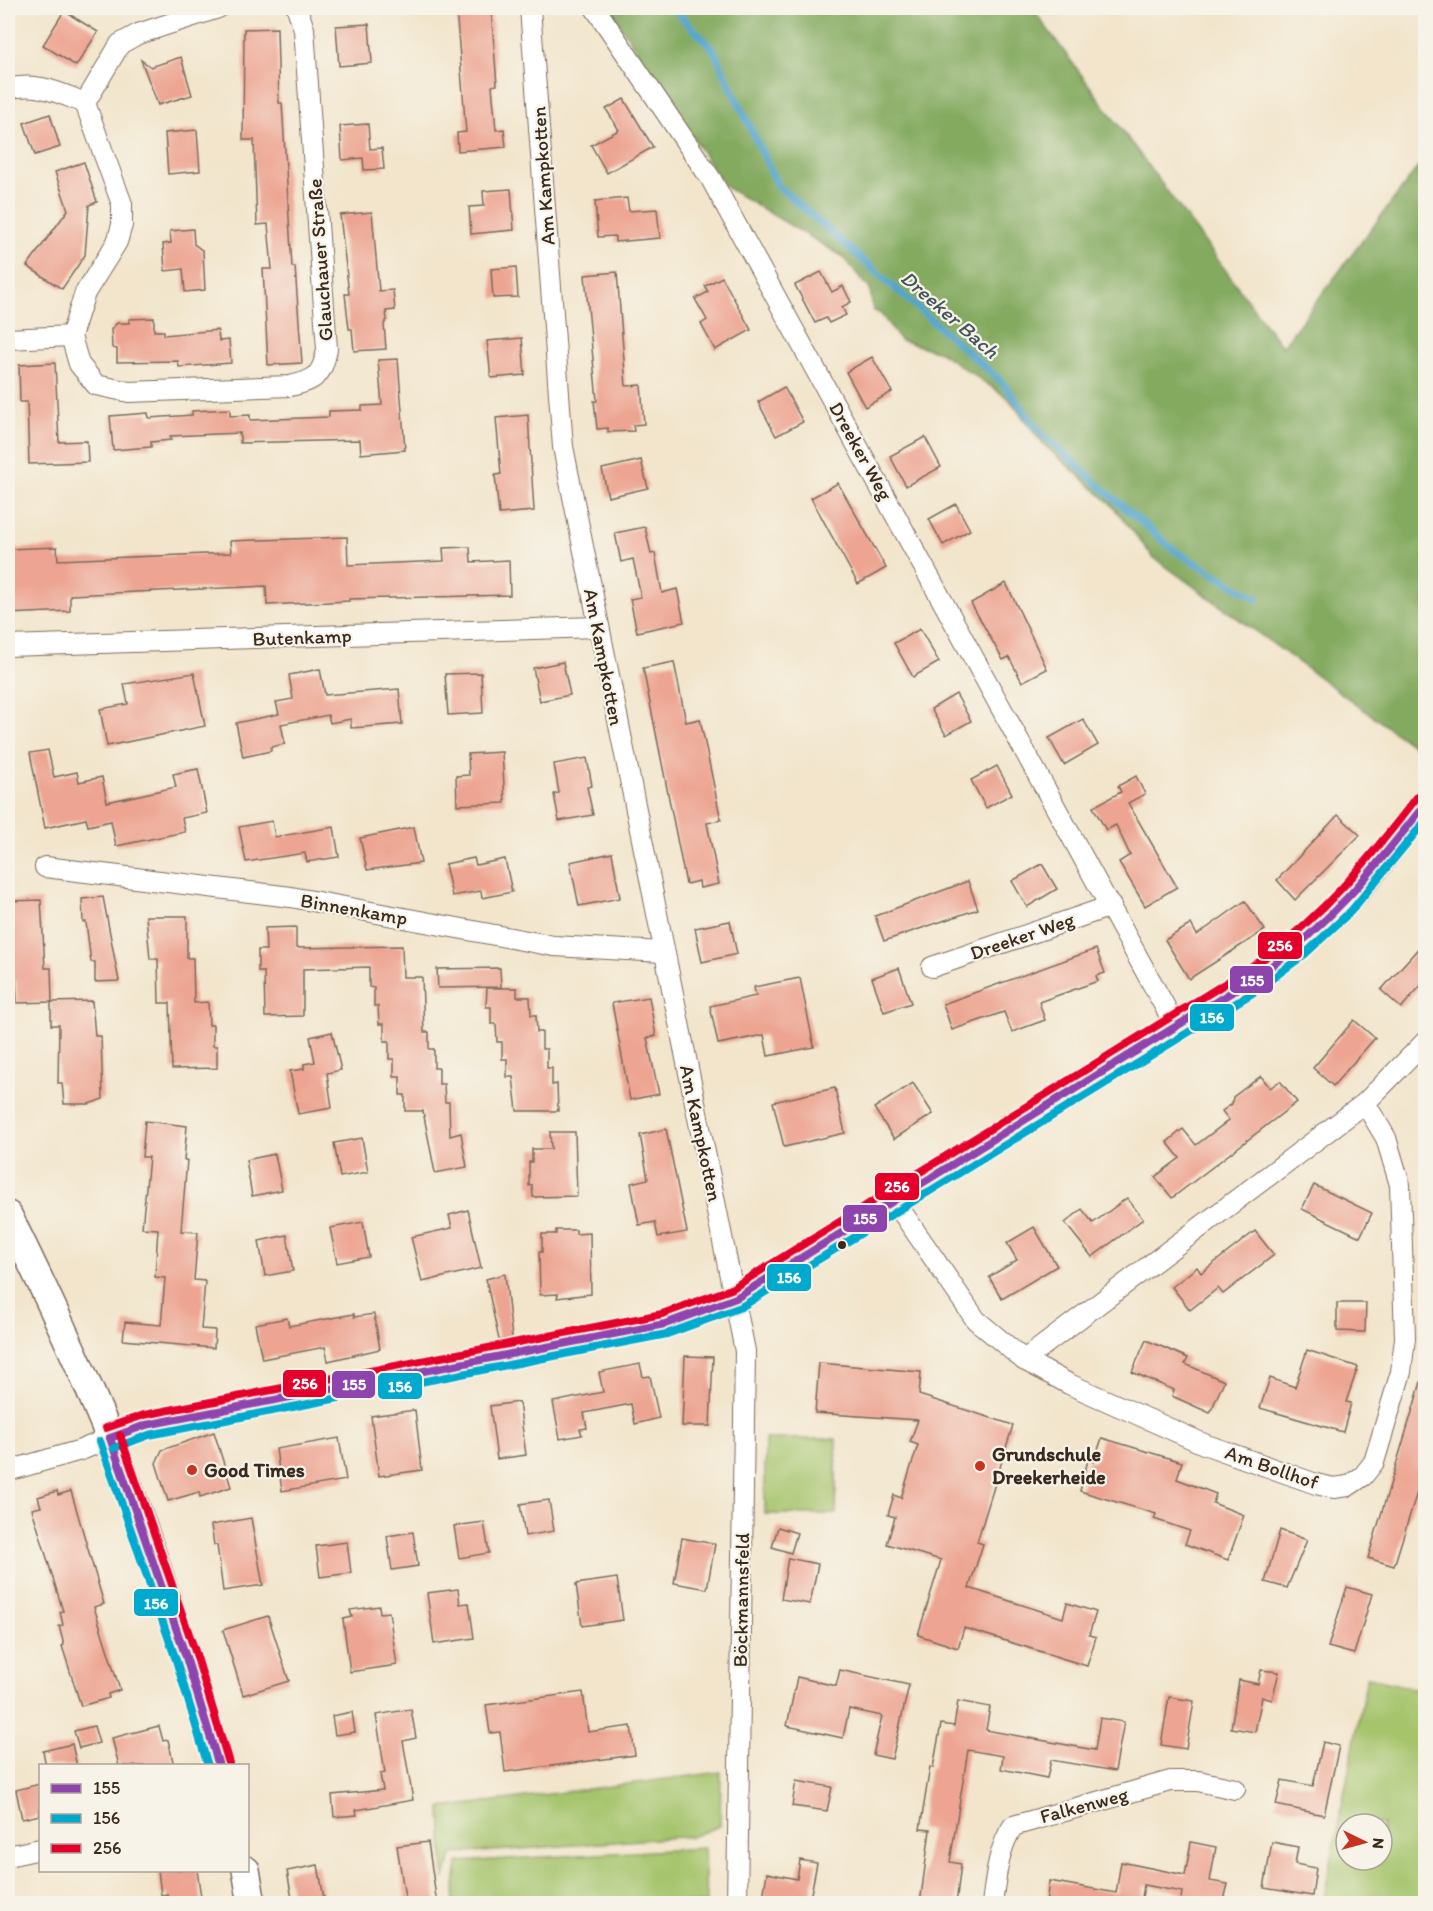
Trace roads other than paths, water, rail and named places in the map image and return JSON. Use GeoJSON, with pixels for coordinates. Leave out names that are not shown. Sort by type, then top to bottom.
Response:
{"type":"FeatureCollection","features":[{"type":"Feature","properties":{"kind":"main road"},"geometry":{"type":"LineString","coordinates":[[110,1438],[146,1425],[665,1324],[736,1298],[1248,983],[1297,947],[1344,904],[1384,857],[1425,802]]}},
{"type":"Feature","properties":{"kind":"main road"},"geometry":{"type":"LineString","coordinates":[[8,1215],[43,1286],[110,1438],[186,1657],[218,1764]]}},
{"type":"Feature","properties":{"kind":"main road"},"geometry":{"type":"LineString","coordinates":[[246,1872],[252,1904]]}},
{"type":"Feature","properties":{"kind":"street"},"geometry":{"type":"LineString","coordinates":[[85,103],[120,44],[138,34],[218,8]]}},
{"type":"Feature","properties":{"kind":"street","name":"Glauchauer Straße"},"geometry":{"type":"LineString","coordinates":[[71,336],[80,364],[96,385],[129,392],[290,386],[312,381],[324,367],[327,349],[304,41],[297,8]]}},
{"type":"Feature","properties":{"kind":"street","name":"Am Kampkotten"},"geometry":{"type":"LineString","coordinates":[[530,8],[563,447],[663,952],[736,1298]]}},
{"type":"Feature","properties":{"kind":"street","name":"Dreeker Weg"},"geometry":{"type":"LineString","coordinates":[[594,8],[711,179],[1176,1027]]}},
{"type":"Feature","properties":{"kind":"street"},"geometry":{"type":"LineString","coordinates":[[8,89],[32,86],[50,89],[85,103],[94,122],[122,204],[122,225],[117,242],[85,293],[71,336],[8,339]]}},
{"type":"Feature","properties":{"kind":"street","name":"Butenkamp"},"geometry":{"type":"LineString","coordinates":[[8,646],[597,627]]}},
{"type":"Feature","properties":{"kind":"street","name":"Binnenkamp"},"geometry":{"type":"LineString","coordinates":[[45,867],[291,897],[554,945],[663,952]]}},
{"type":"Feature","properties":{"kind":"street","name":"Dreeker Weg"},"geometry":{"type":"LineString","coordinates":[[932,967],[1111,906]]}},
{"type":"Feature","properties":{"kind":"street"},"geometry":{"type":"LineString","coordinates":[[1024,1360],[1365,1103],[1425,1041]]}},
{"type":"Feature","properties":{"kind":"street","name":"Am Bollhof"},"geometry":{"type":"LineString","coordinates":[[895,1202],[976,1320],[1024,1360],[1069,1384],[1204,1444],[1316,1484],[1334,1488],[1348,1486],[1363,1476],[1374,1462],[1401,1372],[1405,1338],[1400,1185],[1386,1138],[1365,1103]]}},
{"type":"Feature","properties":{"kind":"street","name":"Böckmannsfeld"},"geometry":{"type":"LineString","coordinates":[[736,1298],[745,1351],[738,1904]]}},
{"type":"Feature","properties":{"kind":"street"},"geometry":{"type":"LineString","coordinates":[[8,1471],[81,1450],[110,1438]]}},
{"type":"Feature","properties":{"kind":"street","name":"Falkenweg"},"geometry":{"type":"LineString","coordinates":[[992,1904],[999,1858],[1013,1826],[1170,1781],[1198,1781],[1235,1789]]}},
{"type":"Feature","properties":{"kind":"street"},"geometry":{"type":"LineString","coordinates":[[8,1856],[39,1849]]}},
{"type":"Feature","properties":{"kind":"waterway","name":"Dreeker Bach"},"geometry":{"type":"LineString","coordinates":[[673,8],[713,49],[778,186],[1001,381],[1041,433],[1111,496],[1175,551],[1258,599]]}},
{"type":"Feature","properties":{"kind":"place","name":"Grundschule Dreekerheide"},"geometry":{"type":"Point","coordinates":[980,1466]}},
{"type":"Feature","properties":{"kind":"place","name":"Good Times"},"geometry":{"type":"Point","coordinates":[192,1470]}}]}
